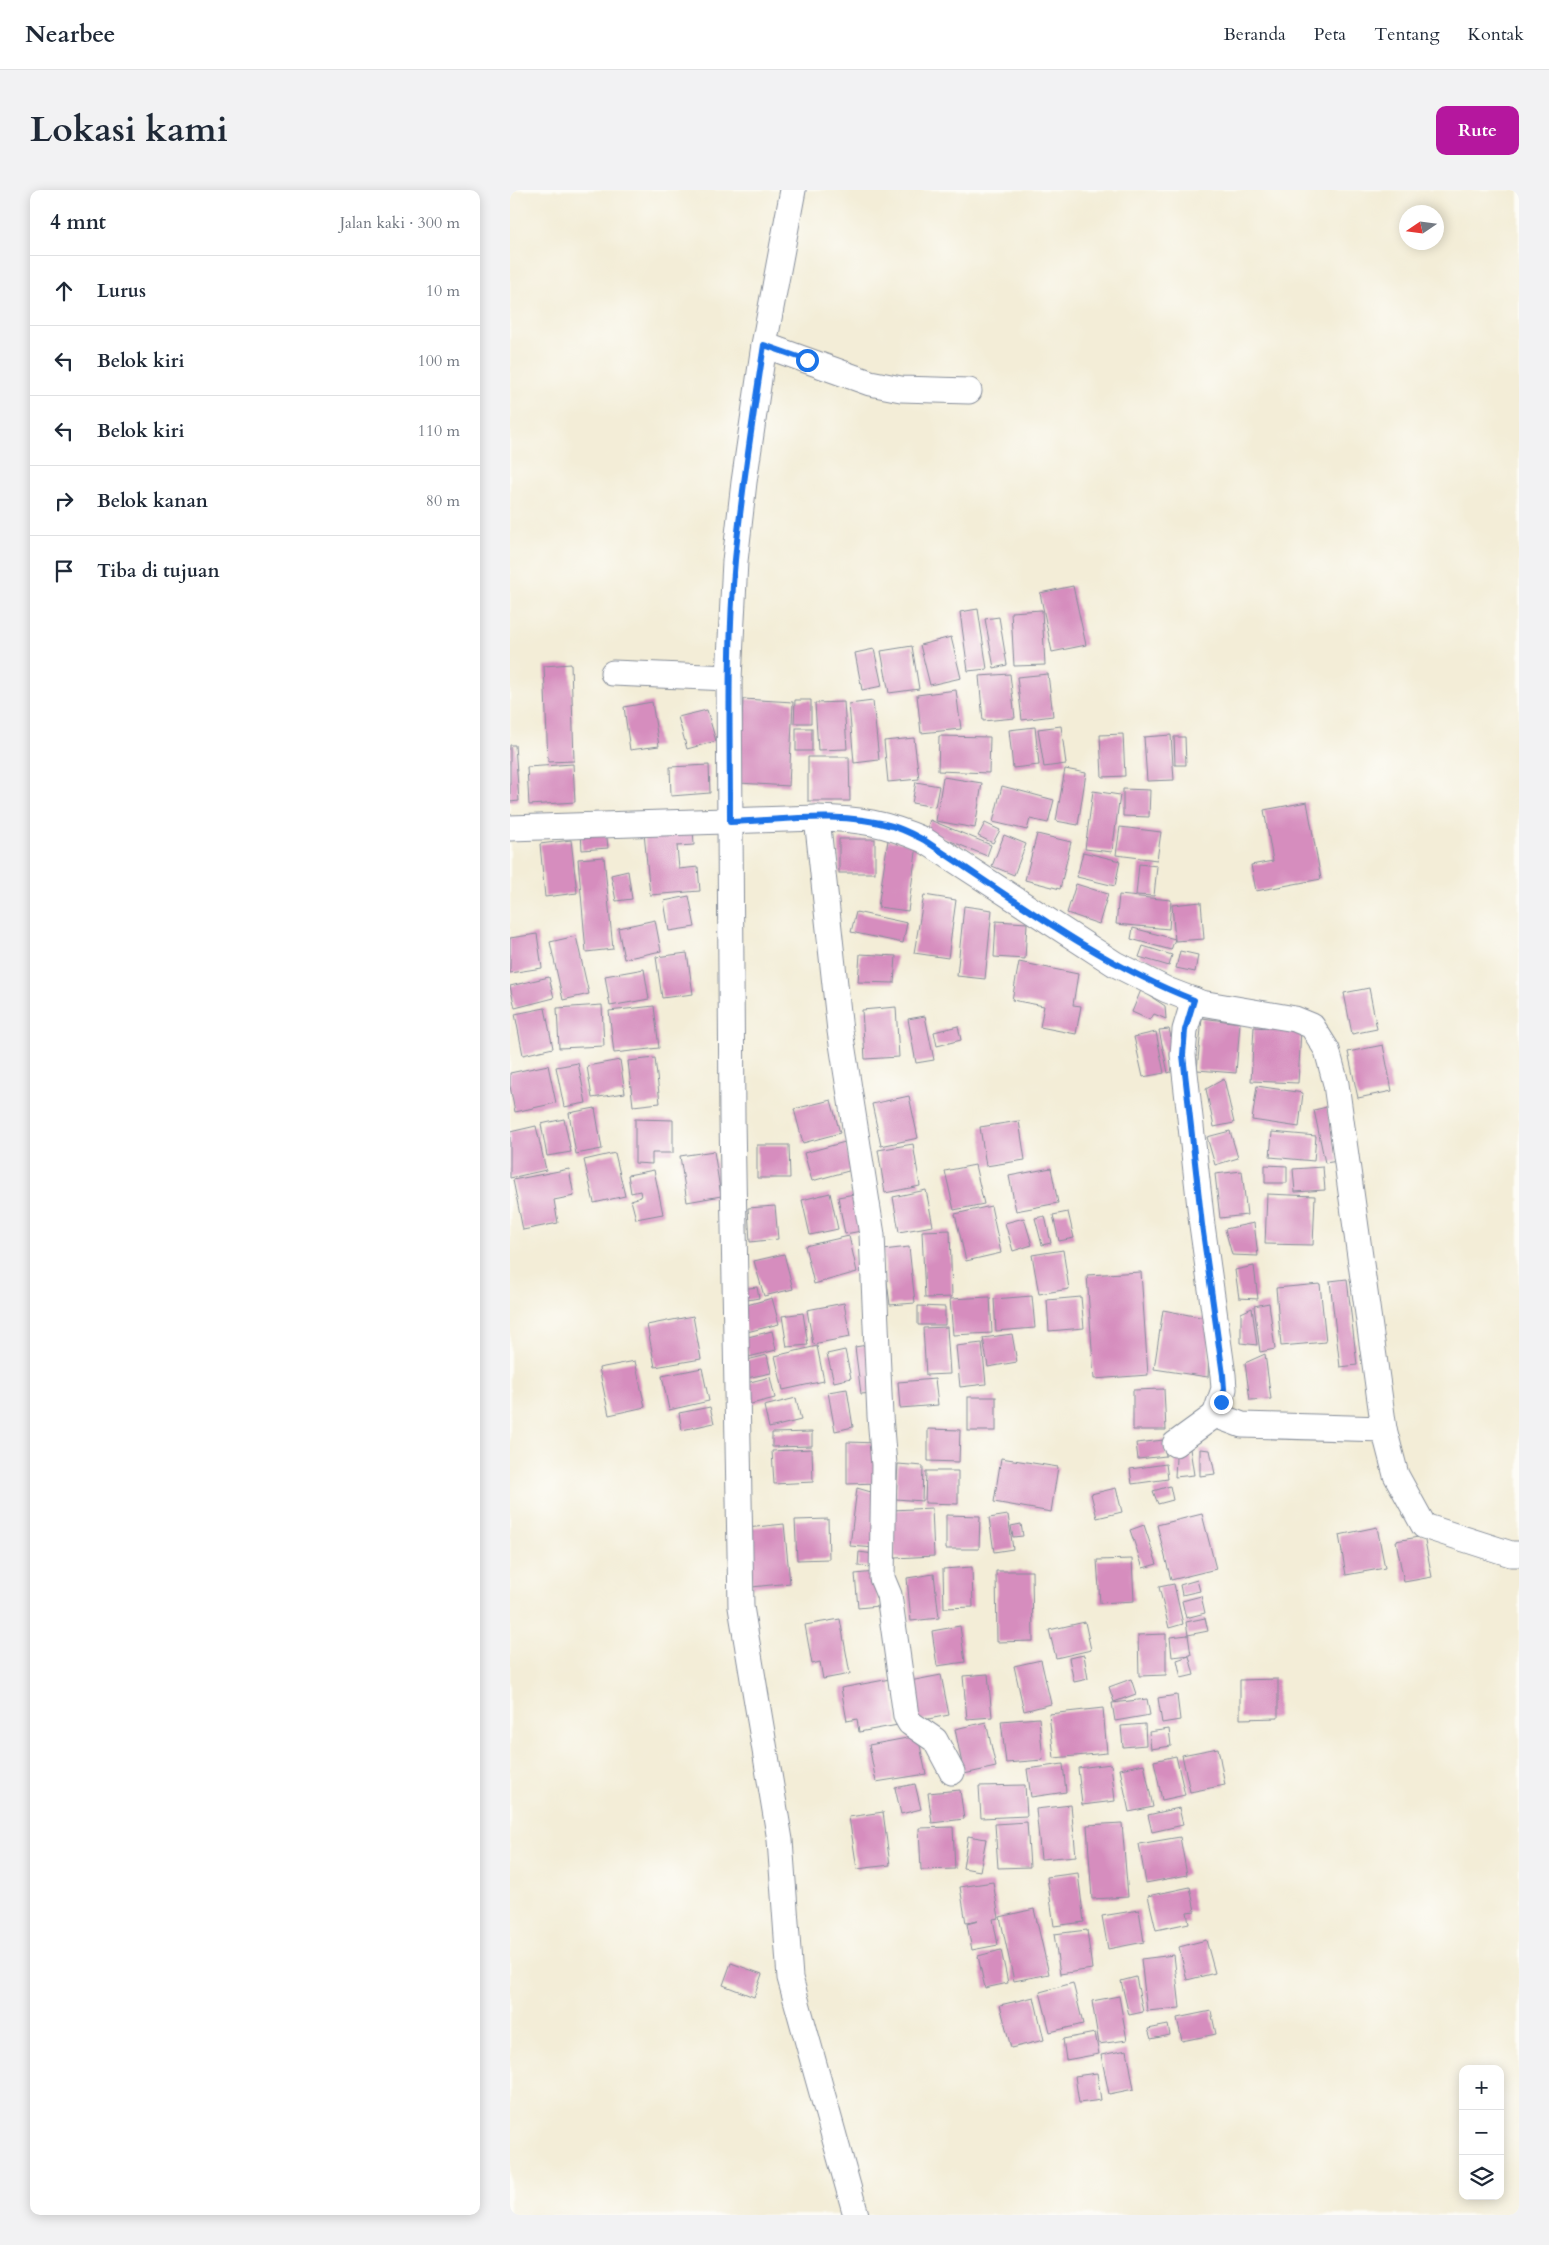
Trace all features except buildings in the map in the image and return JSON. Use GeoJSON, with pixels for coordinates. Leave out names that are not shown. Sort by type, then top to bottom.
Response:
{"type":"FeatureCollection","features":[{"type":"Feature","properties":{"kind":"street"},"geometry":{"type":"LineString","coordinates":[[792,190],[764,345],[738,531],[729,678],[733,1138],[741,1607],[780,1840],[790,1978],[856,2215]]}},
{"type":"Feature","properties":{"kind":"street"},"geometry":{"type":"LineString","coordinates":[[764,345],[870,383],[901,388],[970,391]]}},
{"type":"Feature","properties":{"kind":"street"},"geometry":{"type":"LineString","coordinates":[[613,673],[729,678]]}},
{"type":"Feature","properties":{"kind":"street"},"geometry":{"type":"LineString","coordinates":[[817,818],[840,1031],[872,1235],[884,1465],[882,1578],[889,1595],[906,1716],[910,1723],[935,1740],[952,1772]]}},
{"type":"Feature","properties":{"kind":"street"},"geometry":{"type":"LineString","coordinates":[[510,828],[817,818],[854,819],[893,826],[924,840],[1115,964],[1167,990],[1194,1000],[1295,1019],[1312,1026],[1327,1050],[1336,1084],[1384,1429],[1396,1476],[1424,1526],[1511,1554],[1519,1554]]}},
{"type":"Feature","properties":{"kind":"street"},"geometry":{"type":"LineString","coordinates":[[1175,1444],[1215,1415],[1224,1389],[1202,1225],[1183,1055],[1185,1030],[1194,1000]]}},
{"type":"Feature","properties":{"kind":"street"},"geometry":{"type":"LineString","coordinates":[[1215,1415],[1242,1425],[1384,1429]]}},
{"type":"Feature","properties":{"kind":"route"},"geometry":{"type":"LineString","coordinates":[[807,360],[764,345],[744,482],[735,561],[729,678],[730,822],[817,818],[854,819],[893,826],[924,840],[1115,964],[1167,990],[1194,1000],[1185,1030],[1183,1055],[1202,1225],[1223,1375],[1224,1389],[1221,1402]]}}]}
